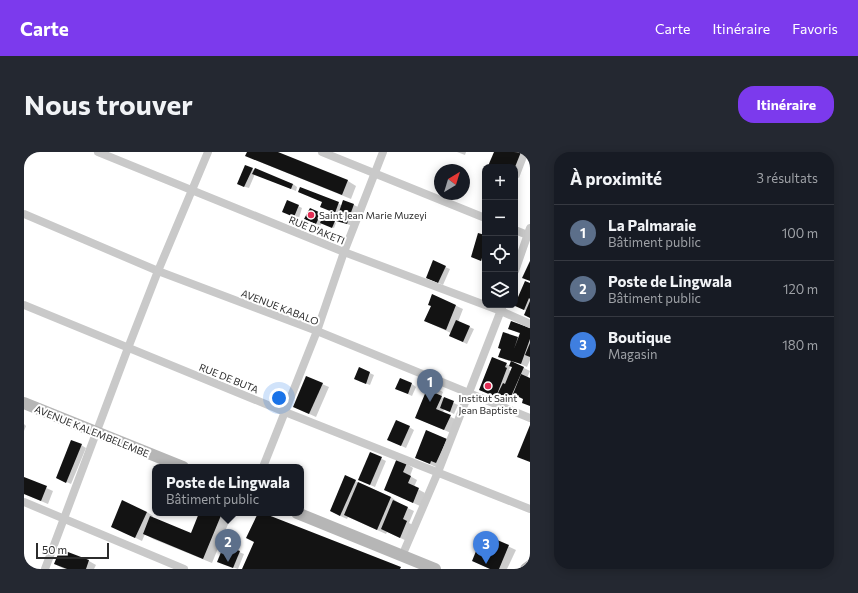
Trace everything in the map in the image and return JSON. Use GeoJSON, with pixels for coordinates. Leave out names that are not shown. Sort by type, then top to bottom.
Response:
{"type":"FeatureCollection","features":[{"type":"Feature","properties":{"kind":"street","name":"RUE D'AKETI"},"geometry":{"type":"LineString","coordinates":[[98,152],[344,252],[482,301]]}},
{"type":"Feature","properties":{"kind":"street"},"geometry":{"type":"LineString","coordinates":[[45,569],[158,271],[208,152]]}},
{"type":"Feature","properties":{"kind":"street"},"geometry":{"type":"LineString","coordinates":[[322,152],[482,217]]}},
{"type":"Feature","properties":{"kind":"street"},"geometry":{"type":"LineString","coordinates":[[264,464],[317,332],[344,252],[383,152]]}},
{"type":"Feature","properties":{"kind":"street","name":"AVENUE KABALO"},"geometry":{"type":"LineString","coordinates":[[24,214],[158,271],[317,332],[530,418]]}},
{"type":"Feature","properties":{"kind":"street"},"geometry":{"type":"LineString","coordinates":[[518,231],[529,233],[518,263]]}},
{"type":"Feature","properties":{"kind":"street","name":"RUE DE BUTA"},"geometry":{"type":"LineString","coordinates":[[24,305],[285,412],[530,509]]}},
{"type":"Feature","properties":{"kind":"street","name":"RUE D'AKETI"},"geometry":{"type":"LineString","coordinates":[[502,308],[530,324]]}},
{"type":"Feature","properties":{"kind":"street"},"geometry":{"type":"LineString","coordinates":[[402,556],[438,472],[502,308]]}},
{"type":"Feature","properties":{"kind":"street","name":"AVENUE KALEMBELEMBE"},"geometry":{"type":"LineString","coordinates":[[24,403],[176,464]]}},
{"type":"Feature","properties":{"kind":"street"},"geometry":{"type":"LineString","coordinates":[[24,502],[184,569]]}},
{"type":"Feature","properties":{"kind":"street"},"geometry":{"type":"LineString","coordinates":[[304,516],[435,569]]}},
{"type":"Feature","properties":{"kind":"building"},"geometry":{"type":"Polygon","coordinates":[[[247,152],[278,152],[348,180],[342,195],[245,156],[247,152]]]}},
{"type":"Feature","properties":{"kind":"building"},"geometry":{"type":"Polygon","coordinates":[[[494,152],[521,152],[516,164],[489,164],[494,152]]]}},
{"type":"Feature","properties":{"kind":"building"},"geometry":{"type":"Polygon","coordinates":[[[245,165],[253,168],[244,187],[237,184],[245,165]]]}},
{"type":"Feature","properties":{"kind":"building"},"geometry":{"type":"Polygon","coordinates":[[[255,168],[293,184],[291,189],[252,174],[255,168]]]}},
{"type":"Feature","properties":{"kind":"building"},"geometry":{"type":"Polygon","coordinates":[[[300,187],[339,202],[335,213],[320,207],[322,202],[298,192],[300,187]]]}},
{"type":"Feature","properties":{"kind":"building"},"geometry":{"type":"Polygon","coordinates":[[[287,200],[299,205],[294,217],[282,212],[287,200]]]}},
{"type":"Feature","properties":{"kind":"building"},"geometry":{"type":"Polygon","coordinates":[[[343,200],[354,204],[347,224],[336,221],[343,200]]]}},
{"type":"Feature","properties":{"kind":"building"},"geometry":{"type":"Polygon","coordinates":[[[310,208],[321,213],[316,224],[304,219],[310,208]]]}},
{"type":"Feature","properties":{"kind":"building"},"geometry":{"type":"Polygon","coordinates":[[[323,216],[335,221],[332,228],[320,223],[323,216]]]}},
{"type":"Feature","properties":{"kind":"building"},"geometry":{"type":"Polygon","coordinates":[[[478,233],[482,234],[481,261],[471,257],[478,233]]]}},
{"type":"Feature","properties":{"kind":"building"},"geometry":{"type":"Polygon","coordinates":[[[433,260],[446,266],[438,283],[426,278],[433,260]]]}},
{"type":"Feature","properties":{"kind":"building"},"geometry":{"type":"Polygon","coordinates":[[[530,261],[530,281],[522,278],[530,261]]]}},
{"type":"Feature","properties":{"kind":"building"},"geometry":{"type":"Polygon","coordinates":[[[525,281],[530,283],[530,299],[529,298],[524,310],[518,307],[518,297],[525,281]]]}},
{"type":"Feature","properties":{"kind":"building"},"geometry":{"type":"Polygon","coordinates":[[[432,294],[456,305],[446,330],[424,321],[431,306],[428,305],[432,294]]]}},
{"type":"Feature","properties":{"kind":"building"},"geometry":{"type":"Polygon","coordinates":[[[530,301],[530,318],[524,315],[530,301]]]}},
{"type":"Feature","properties":{"kind":"building"},"geometry":{"type":"Polygon","coordinates":[[[456,320],[470,326],[463,342],[449,336],[456,320]]]}},
{"type":"Feature","properties":{"kind":"building"},"geometry":{"type":"Polygon","coordinates":[[[511,321],[530,328],[530,339],[521,364],[498,357],[501,349],[498,348],[503,332],[518,337],[514,349],[520,333],[508,329],[511,321]]]}},
{"type":"Feature","properties":{"kind":"building"},"geometry":{"type":"Polygon","coordinates":[[[530,343],[530,357],[525,355],[530,343]]]}},
{"type":"Feature","properties":{"kind":"building","name":"Institut Saint Jean Baptiste"},"geometry":{"type":"Polygon","coordinates":[[[492,357],[507,363],[505,367],[507,368],[496,397],[479,390],[492,357]]]}},
{"type":"Feature","properties":{"kind":"building"},"geometry":{"type":"Polygon","coordinates":[[[511,361],[524,367],[509,401],[497,395],[503,383],[505,384],[512,367],[509,366],[511,361]]]}},
{"type":"Feature","properties":{"kind":"building"},"geometry":{"type":"Polygon","coordinates":[[[359,367],[370,372],[366,384],[354,379],[359,367]]]}},
{"type":"Feature","properties":{"kind":"building"},"geometry":{"type":"Polygon","coordinates":[[[521,374],[530,378],[530,406],[522,403],[523,399],[513,394],[521,374]]]}},
{"type":"Feature","properties":{"kind":"building"},"geometry":{"type":"Polygon","coordinates":[[[306,376],[323,383],[309,414],[293,407],[306,376]]]}},
{"type":"Feature","properties":{"kind":"building"},"geometry":{"type":"Polygon","coordinates":[[[400,378],[412,383],[408,394],[395,389],[400,378]]]}},
{"type":"Feature","properties":{"kind":"building"},"geometry":{"type":"Polygon","coordinates":[[[429,384],[437,387],[435,393],[442,396],[436,409],[451,415],[444,430],[415,418],[429,384]]]}},
{"type":"Feature","properties":{"kind":"building"},"geometry":{"type":"Polygon","coordinates":[[[444,397],[454,401],[450,412],[440,408],[444,397]]]}},
{"type":"Feature","properties":{"kind":"building"},"geometry":{"type":"Polygon","coordinates":[[[396,420],[410,426],[401,446],[387,440],[396,420]]]}},
{"type":"Feature","properties":{"kind":"building"},"geometry":{"type":"Polygon","coordinates":[[[530,425],[530,462],[517,457],[530,425]]]}},
{"type":"Feature","properties":{"kind":"building"},"geometry":{"type":"Polygon","coordinates":[[[426,430],[447,439],[436,463],[431,461],[430,464],[415,458],[426,430]]]}},
{"type":"Feature","properties":{"kind":"building"},"geometry":{"type":"Polygon","coordinates":[[[71,440],[82,444],[66,483],[56,478],[71,440]]]}},
{"type":"Feature","properties":{"kind":"building"},"geometry":{"type":"Polygon","coordinates":[[[370,452],[382,457],[370,485],[358,480],[370,452]]]}},
{"type":"Feature","properties":{"kind":"building"},"geometry":{"type":"Polygon","coordinates":[[[397,458],[407,463],[403,472],[411,476],[408,483],[419,488],[413,503],[384,490],[397,458]]]}},
{"type":"Feature","properties":{"kind":"building"},"geometry":{"type":"Polygon","coordinates":[[[345,475],[356,480],[340,516],[330,511],[345,475]]]}},
{"type":"Feature","properties":{"kind":"building"},"geometry":{"type":"Polygon","coordinates":[[[24,477],[47,486],[41,501],[24,494],[24,477]]]}},
{"type":"Feature","properties":{"kind":"building"},"geometry":{"type":"Polygon","coordinates":[[[358,482],[391,497],[377,530],[344,515],[358,482]]]}},
{"type":"Feature","properties":{"kind":"building"},"geometry":{"type":"Polygon","coordinates":[[[122,500],[147,512],[135,538],[111,527],[122,500]]]}},
{"type":"Feature","properties":{"kind":"building"},"geometry":{"type":"Polygon","coordinates":[[[393,500],[408,507],[403,519],[407,521],[400,538],[381,529],[393,500]]]}},
{"type":"Feature","properties":{"kind":"building"},"geometry":{"type":"Polygon","coordinates":[[[150,516],[191,533],[198,516],[221,516],[203,559],[143,534],[150,516]]]}},
{"type":"Feature","properties":{"kind":"building"},"geometry":{"type":"Polygon","coordinates":[[[257,516],[271,516],[401,567],[400,569],[242,569],[254,542],[246,538],[257,516]]]}},
{"type":"Feature","properties":{"kind":"building"},"geometry":{"type":"Polygon","coordinates":[[[483,534],[509,545],[499,569],[490,569],[472,561],[483,534]]]}},
{"type":"Feature","properties":{"kind":"building"},"geometry":{"type":"Polygon","coordinates":[[[224,545],[240,551],[233,568],[217,562],[224,545]]]}},
{"type":"Feature","properties":{"kind":"building"},"geometry":{"type":"Polygon","coordinates":[[[60,549],[89,560],[86,569],[67,569],[54,564],[60,549]]]}},
{"type":"Feature","properties":{"kind":"place","name":"Saint Jean Marie Muzeyi"},"geometry":{"type":"Point","coordinates":[311,215]}},
{"type":"Feature","properties":{"kind":"place","name":"Institut Saint Jean Baptiste"},"geometry":{"type":"Point","coordinates":[488,386]}},
{"type":"Feature","properties":{"kind":"place","name":"La Palmaraie"},"geometry":{"type":"Point","coordinates":[430,402]}},
{"type":"Feature","properties":{"kind":"place","name":"Poste de Lingwala"},"geometry":{"type":"Point","coordinates":[228,562]}},
{"type":"Feature","properties":{"kind":"place","name":"Boutique"},"geometry":{"type":"Point","coordinates":[486,564]}}]}
